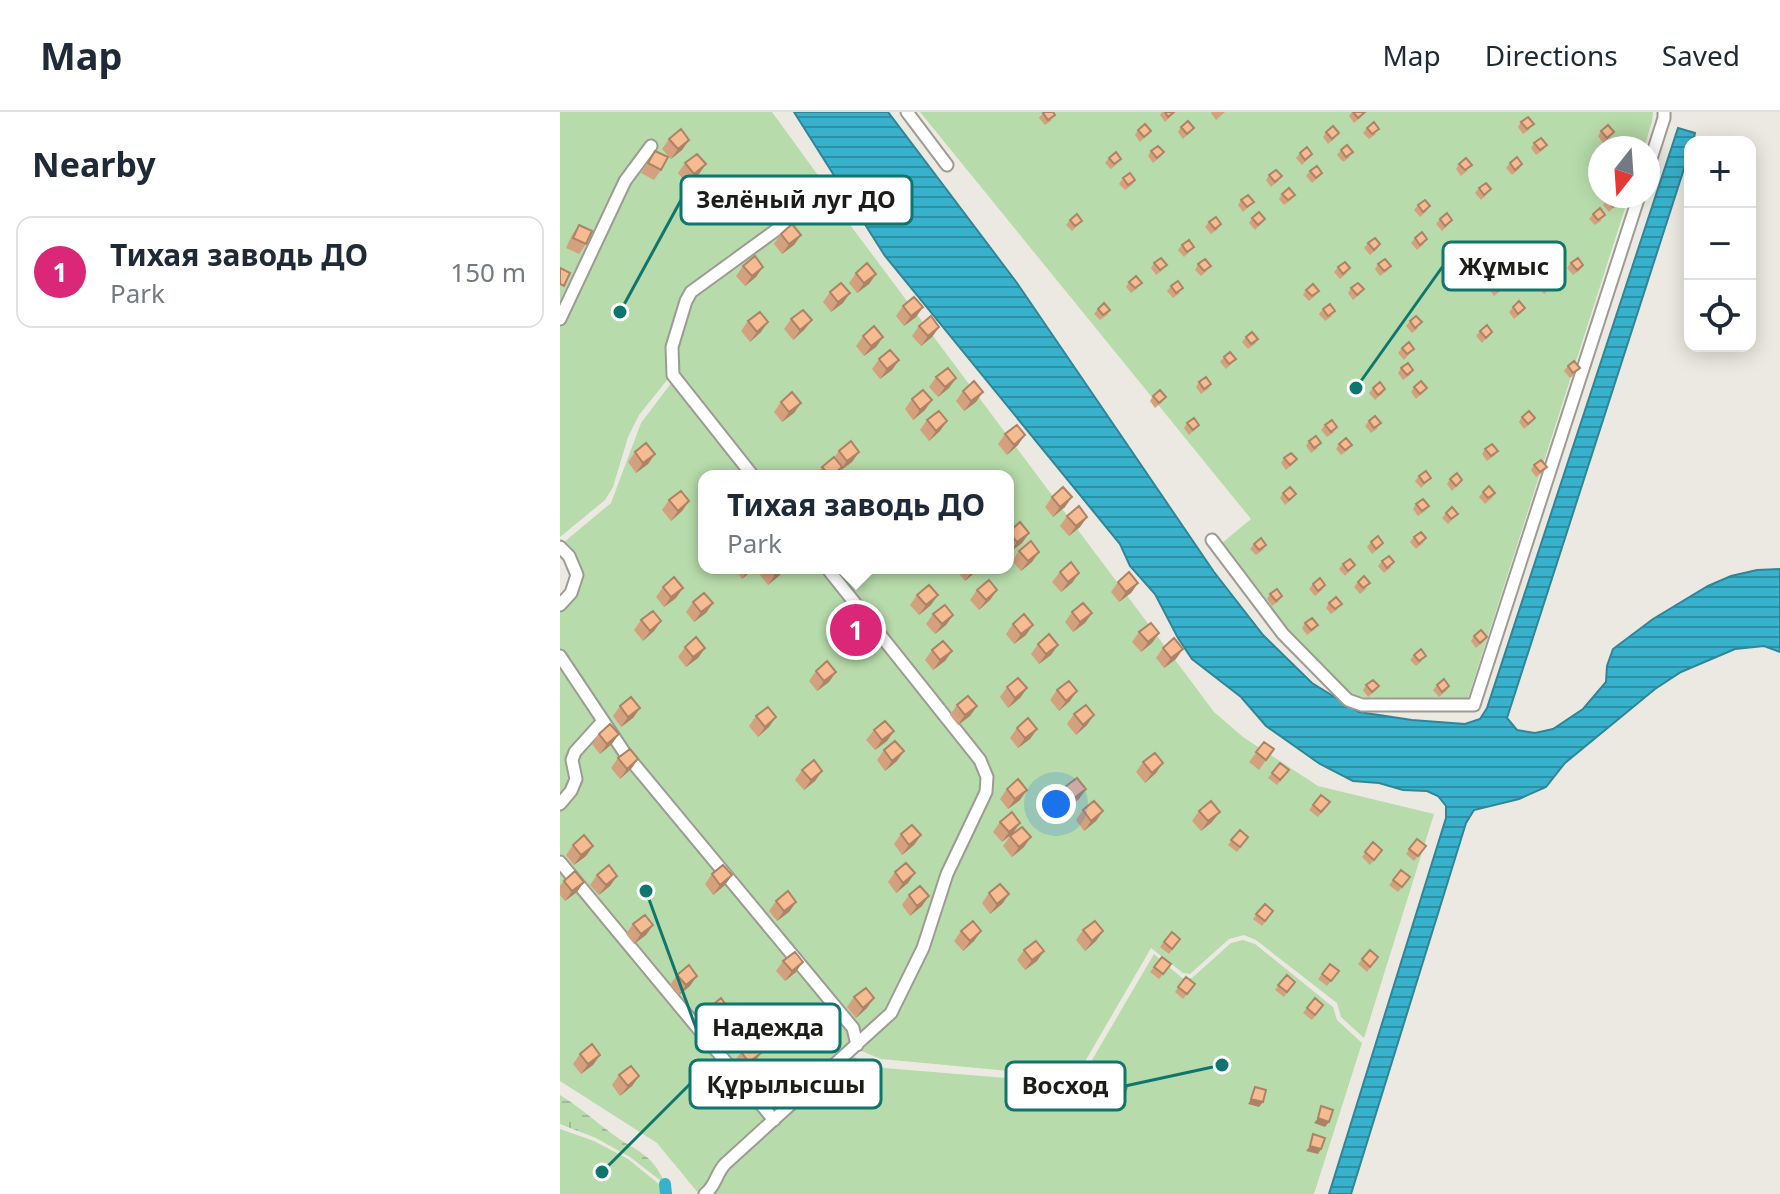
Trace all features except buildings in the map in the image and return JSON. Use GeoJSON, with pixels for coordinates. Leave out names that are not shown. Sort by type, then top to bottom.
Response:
{"type":"FeatureCollection","features":[{"type":"Feature","properties":{"kind":"street"},"geometry":{"type":"LineString","coordinates":[[907,112],[947,165]]}},
{"type":"Feature","properties":{"kind":"street"},"geometry":{"type":"LineString","coordinates":[[1658,136],[1664,112]]}},
{"type":"Feature","properties":{"kind":"street"},"geometry":{"type":"LineString","coordinates":[[560,319],[625,181],[651,146]]}},
{"type":"Feature","properties":{"kind":"street"},"geometry":{"type":"LineString","coordinates":[[748,470],[673,375],[672,347],[676,332],[691,292],[831,190]]}},
{"type":"Feature","properties":{"kind":"street"},"geometry":{"type":"LineString","coordinates":[[1212,540],[1283,634],[1348,700],[1362,705],[1474,705],[1635,208]]}},
{"type":"Feature","properties":{"kind":"street"},"geometry":{"type":"LineString","coordinates":[[560,547],[569,556],[577,575],[571,593],[560,605]]}},
{"type":"Feature","properties":{"kind":"street"},"geometry":{"type":"LineString","coordinates":[[713,1192],[718,1172],[891,1013],[923,948],[947,874],[986,792],[987,777],[980,760],[832,574]]}},
{"type":"Feature","properties":{"kind":"street"},"geometry":{"type":"LineString","coordinates":[[560,656],[624,752],[853,1028],[857,1045]]}},
{"type":"Feature","properties":{"kind":"street"},"geometry":{"type":"LineString","coordinates":[[560,804],[576,779],[572,760],[575,752],[603,721]]}},
{"type":"Feature","properties":{"kind":"street"},"geometry":{"type":"LineString","coordinates":[[560,862],[774,1120]]}},
{"type":"Feature","properties":{"kind":"green space"},"geometry":{"type":"Polygon","coordinates":[[[560,112],[772,112],[828,189],[690,289],[671,375],[639,415],[628,437],[613,487],[605,500],[560,537],[560,112]]]}},
{"type":"Feature","properties":{"kind":"green space"},"geometry":{"type":"Polygon","coordinates":[[[920,112],[1653,112],[1648,136],[1588,136],[1588,208],[1625,208],[1468,698],[1366,698],[1350,694],[1287,629],[1222,543],[1251,519],[920,112]]]}},
{"type":"Feature","properties":{"kind":"green space"},"geometry":{"type":"Polygon","coordinates":[[[830,198],[1214,712],[1243,737],[1318,786],[1434,814],[1364,1038],[1341,1017],[1337,1003],[1256,940],[1244,935],[1229,939],[1190,974],[1183,973],[1151,948],[1076,1077],[881,1059],[859,1050],[861,1033],[623,743],[560,648],[560,611],[573,596],[576,558],[563,543],[611,503],[641,423],[672,382],[676,347],[689,303],[695,295],[830,198]]]}},
{"type":"Feature","properties":{"kind":"green space"},"geometry":{"type":"Polygon","coordinates":[[[560,665],[849,1032],[851,1044],[714,1170],[708,1187],[699,1194],[657,1143],[560,1081],[560,665]]]}},
{"type":"Feature","properties":{"kind":"green space"},"geometry":{"type":"Polygon","coordinates":[[[1243,940],[1255,944],[1333,1007],[1337,1020],[1362,1043],[1314,1194],[707,1194],[720,1174],[851,1055],[884,1068],[1078,1084],[1154,954],[1182,978],[1192,978],[1231,943],[1243,940]]]}},
{"type":"Feature","properties":{"kind":"green space"},"geometry":{"type":"Polygon","coordinates":[[[560,1095],[649,1159],[665,1184],[630,1157],[596,1138],[560,1124],[560,1095]]]}},
{"type":"Feature","properties":{"kind":"green space"},"geometry":{"type":"Polygon","coordinates":[[[560,1129],[594,1141],[628,1159],[660,1185],[662,1194],[560,1194],[560,1129]]]}},
{"type":"Feature","properties":{"kind":"water"},"geometry":{"type":"Polygon","coordinates":[[[794,112],[888,112],[1017,283],[1214,572],[1263,635],[1312,683],[1359,712],[1465,724],[1480,719],[1487,708],[1652,208],[1660,208],[1660,183],[1678,128],[1695,133],[1694,136],[1684,136],[1684,169],[1507,718],[1517,730],[1535,733],[1553,729],[1583,709],[1606,682],[1613,649],[1653,619],[1731,576],[1780,569],[1780,652],[1764,646],[1735,649],[1681,672],[1655,689],[1565,763],[1546,787],[1519,799],[1474,810],[1466,823],[1351,1194],[1329,1194],[1446,818],[1446,806],[1438,796],[1427,791],[1353,781],[1320,764],[1266,726],[1241,697],[1192,659],[1155,594],[1130,566],[1120,544],[885,256],[794,112]]]}},
{"type":"Feature","properties":{"kind":"waterway"},"geometry":{"type":"LineString","coordinates":[[665,1184],[666,1194]]}},
{"type":"Feature","properties":{"kind":"place","name":"Зелёный луг ДО"},"geometry":{"type":"Point","coordinates":[620,312]}},
{"type":"Feature","properties":{"kind":"place","name":"Жұмыс"},"geometry":{"type":"Point","coordinates":[1356,388]}},
{"type":"Feature","properties":{"kind":"place","name":"Тихая заводь ДО"},"geometry":{"type":"Point","coordinates":[856,630]}},
{"type":"Feature","properties":{"kind":"place","name":"Надежда"},"geometry":{"type":"Point","coordinates":[646,891]}},
{"type":"Feature","properties":{"kind":"place","name":"Восход"},"geometry":{"type":"Point","coordinates":[1222,1065]}},
{"type":"Feature","properties":{"kind":"place","name":"Құрылысшы"},"geometry":{"type":"Point","coordinates":[602,1172]}}]}
